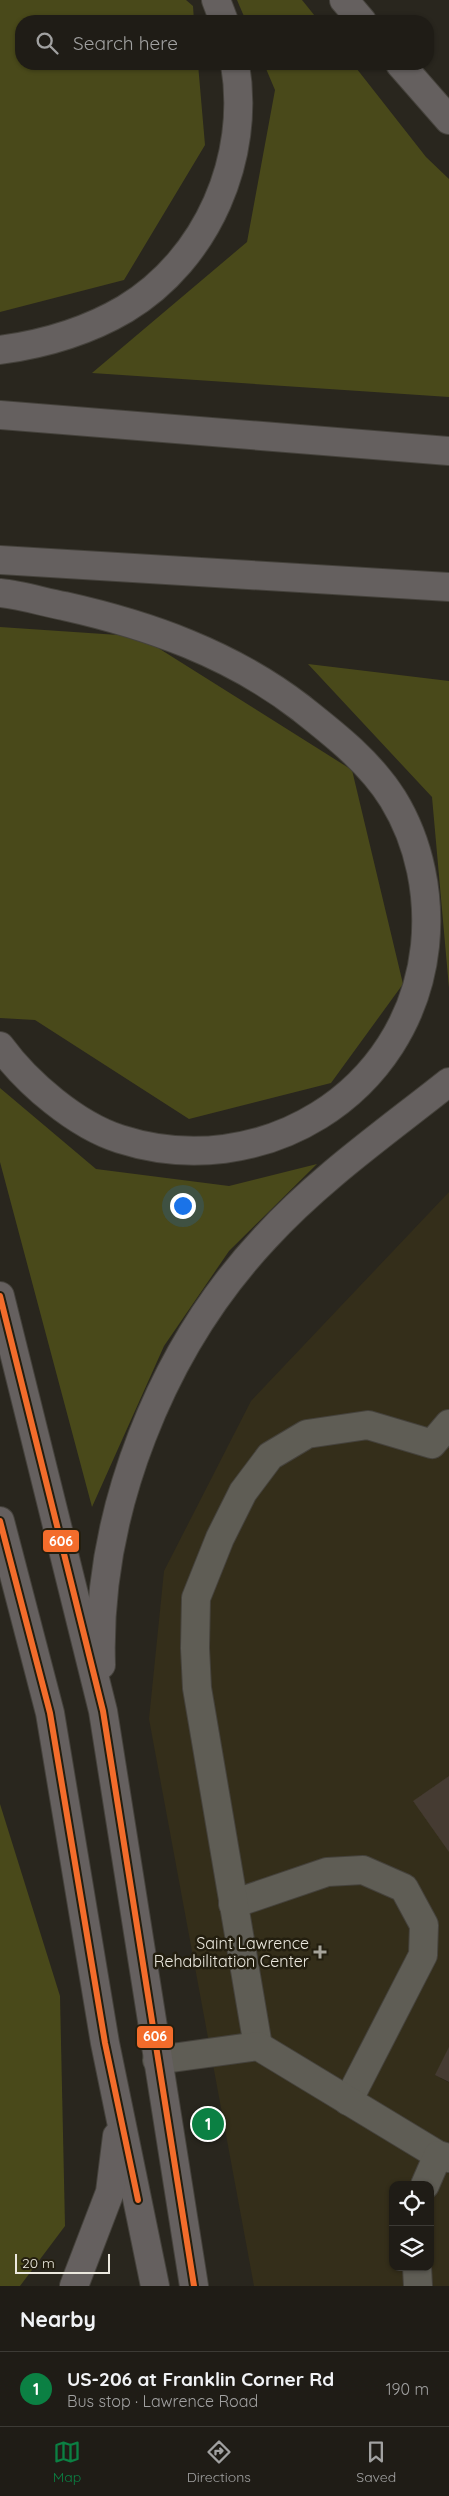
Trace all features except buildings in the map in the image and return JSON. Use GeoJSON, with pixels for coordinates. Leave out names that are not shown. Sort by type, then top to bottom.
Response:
{"type":"FeatureCollection","features":[{"type":"Feature","properties":{"kind":"highway"},"geometry":{"type":"LineString","coordinates":[[216,0],[222,15]]}},
{"type":"Feature","properties":{"kind":"highway"},"geometry":{"type":"LineString","coordinates":[[344,0],[357,15]]}},
{"type":"Feature","properties":{"kind":"highway"},"geometry":{"type":"LineString","coordinates":[[0,350],[39,344],[80,331],[125,308],[156,286],[188,252],[211,216],[228,178],[238,132],[239,86],[236,70]]}},
{"type":"Feature","properties":{"kind":"highway"},"geometry":{"type":"LineString","coordinates":[[405,70],[449,120]]}},
{"type":"Feature","properties":{"kind":"highway"},"geometry":{"type":"LineString","coordinates":[[0,415],[449,451]]}},
{"type":"Feature","properties":{"kind":"highway"},"geometry":{"type":"LineString","coordinates":[[0,560],[449,587]]}},
{"type":"Feature","properties":{"kind":"highway"},"geometry":{"type":"LineString","coordinates":[[0,593],[109,616],[172,636],[231,663],[280,692],[322,724],[372,771],[393,799],[411,836],[423,878],[427,922],[422,967],[410,1009],[391,1045],[361,1083],[327,1111],[288,1133],[246,1147],[198,1152],[157,1149],[118,1139],[94,1128],[45,1094],[12,1062],[0,1046]]}},
{"type":"Feature","properties":{"kind":"highway"},"geometry":{"type":"LineString","coordinates":[[102,1711],[100,1644],[107,1568],[126,1485],[148,1422],[176,1363],[216,1298],[264,1238],[311,1192],[449,1082]]}},
{"type":"Feature","properties":{"kind":"highway"},"geometry":{"type":"LineString","coordinates":[[0,1296],[102,1711],[194,2286]]}},
{"type":"Feature","properties":{"kind":"highway"},"geometry":{"type":"LineString","coordinates":[[0,1522],[50,1713],[105,2042],[156,2286]]}},
{"type":"Feature","properties":{"kind":"highway"},"geometry":{"type":"LineString","coordinates":[[0,1552],[50,1713]]}},
{"type":"Feature","properties":{"kind":"highway"},"geometry":{"type":"LineString","coordinates":[[74,2286],[110,2192],[120,2115]]}},
{"type":"Feature","properties":{"kind":"lane"},"geometry":{"type":"LineString","coordinates":[[258,2046],[197,1688],[195,1648],[196,1598],[220,1538],[243,1492],[270,1456],[307,1434],[368,1425],[443,1442]]}},
{"type":"Feature","properties":{"kind":"lane"},"geometry":{"type":"LineString","coordinates":[[234,1904],[327,1872],[363,1870],[404,1888],[424,1925],[423,1955],[348,2101]]}},
{"type":"Feature","properties":{"kind":"lane"},"geometry":{"type":"LineString","coordinates":[[157,2060],[258,2046],[443,2156],[427,2181]]}},
{"type":"Feature","properties":{"kind":"lane"},"geometry":{"type":"LineString","coordinates":[[416,2271],[418,2286]]}},
{"type":"Feature","properties":{"kind":"shaded area"},"geometry":{"type":"Polygon","coordinates":[[[0,0],[186,0],[193,6],[194,15],[15,15],[15,70],[199,70],[205,145],[124,280],[0,312],[0,0]]]}},
{"type":"Feature","properties":{"kind":"shaded area"},"geometry":{"type":"Polygon","coordinates":[[[237,0],[302,0],[314,15],[243,15],[237,0]]]}},
{"type":"Feature","properties":{"kind":"shaded area"},"geometry":{"type":"Polygon","coordinates":[[[267,70],[358,70],[426,157],[449,179],[449,397],[92,373],[247,242],[275,90],[267,70]]]}},
{"type":"Feature","properties":{"kind":"shaded area"},"geometry":{"type":"Polygon","coordinates":[[[0,627],[148,637],[155,646],[352,770],[403,984],[331,1083],[189,1119],[35,1020],[0,1018],[0,627]]]}},
{"type":"Feature","properties":{"kind":"shaded area"},"geometry":{"type":"Polygon","coordinates":[[[308,664],[449,681],[449,988],[432,797],[308,664]]]}},
{"type":"Feature","properties":{"kind":"shaded area"},"geometry":{"type":"Polygon","coordinates":[[[0,1088],[96,1169],[229,1186],[317,1164],[229,1251],[164,1346],[92,1507],[0,1162],[0,1088]]]}},
{"type":"Feature","properties":{"kind":"shaded area","name":"Saint Lawrence Rehabilitation Center"},"geometry":{"type":"Polygon","coordinates":[[[449,1192],[449,2286],[254,2286],[149,1719],[164,1571],[251,1401],[449,1192]]]}},
{"type":"Feature","properties":{"kind":"shaded area"},"geometry":{"type":"Polygon","coordinates":[[[0,1804],[60,1996],[65,2226],[20,2286],[0,2286],[0,1804]]]}},
{"type":"Feature","properties":{"kind":"transit line","name":"606"},"geometry":{"type":"LineString","coordinates":[[0,1296],[103,1711],[194,2286]]}},
{"type":"Feature","properties":{"kind":"transit line","name":"606"},"geometry":{"type":"LineString","coordinates":[[0,1521],[50,1713],[105,2043],[138,2200]]}},
{"type":"Feature","properties":{"kind":"place","name":"Saint Lawrence Rehabilitation Center"},"geometry":{"type":"Point","coordinates":[320,1952]}},
{"type":"Feature","properties":{"kind":"place","name":"US-206 at Franklin Corner Rd"},"geometry":{"type":"Point","coordinates":[208,2124]}}]}
